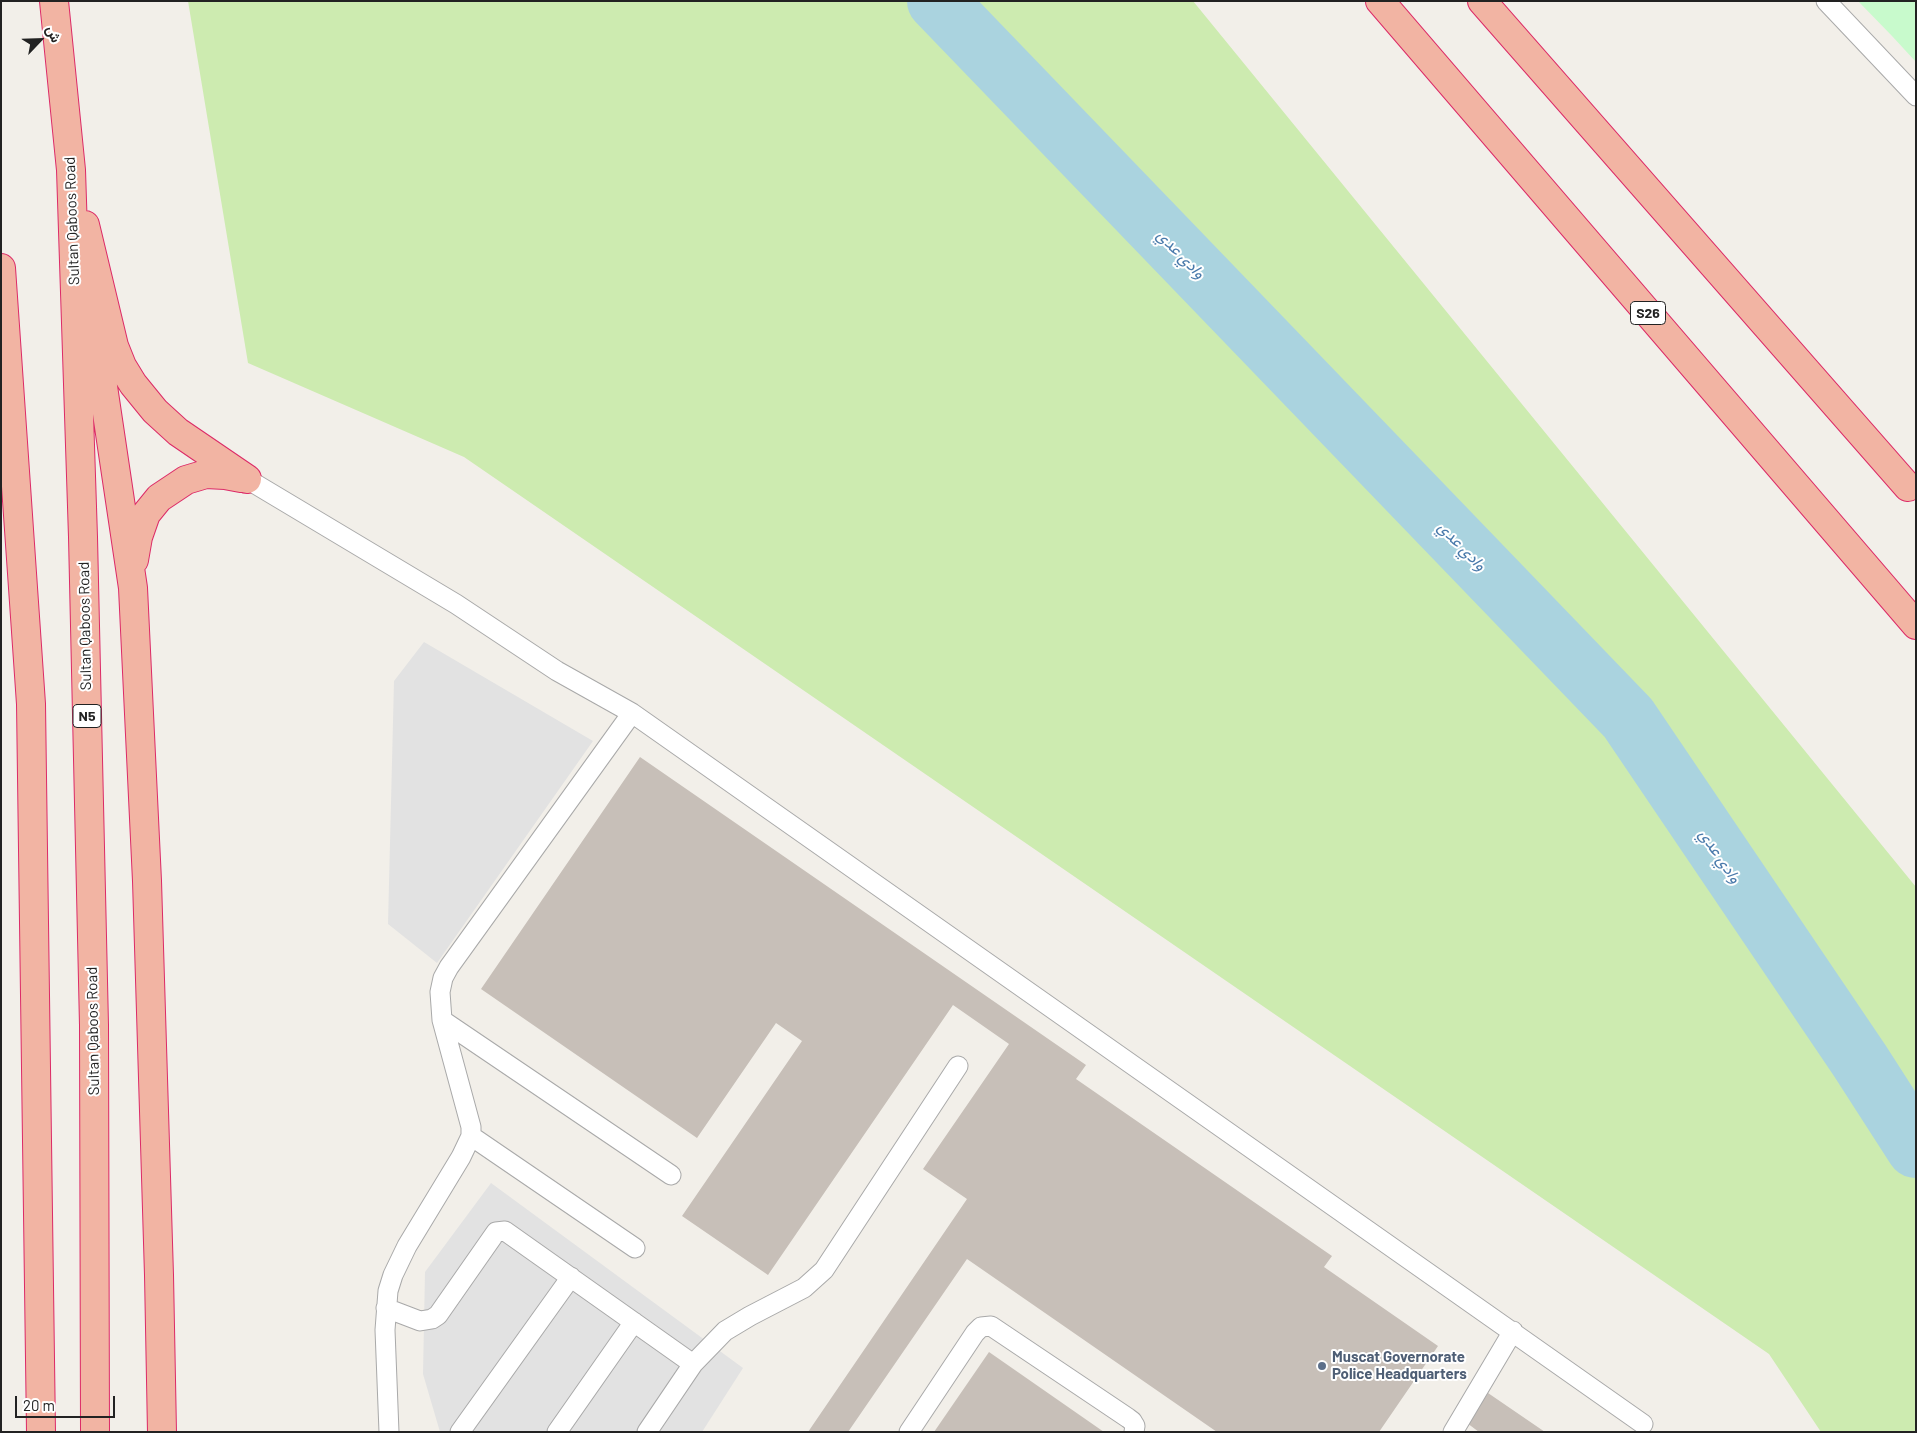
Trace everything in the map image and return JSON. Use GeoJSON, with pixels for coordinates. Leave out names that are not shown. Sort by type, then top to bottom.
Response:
{"type":"FeatureCollection","features":[{"type":"Feature","properties":{"kind":"highway","name":"Sultan Qaboos Road"},"geometry":{"type":"LineString","coordinates":[[54,1],[71,170],[83,537],[93,1006],[95,1432]]}},
{"type":"Feature","properties":{"kind":"highway","name":"S26"},"geometry":{"type":"LineString","coordinates":[[1380,1],[1916,625]]}},
{"type":"Feature","properties":{"kind":"highway"},"geometry":{"type":"LineString","coordinates":[[1482,1],[1908,487]]}},
{"type":"Feature","properties":{"kind":"highway"},"geometry":{"type":"LineString","coordinates":[[71,170],[114,346],[122,366],[143,397],[168,423],[193,443],[247,479]]}},
{"type":"Feature","properties":{"kind":"highway"},"geometry":{"type":"LineString","coordinates":[[71,170],[131,576],[148,891],[160,1275],[162,1432]]}},
{"type":"Feature","properties":{"kind":"highway"},"geometry":{"type":"LineString","coordinates":[[1,268],[31,704],[41,1432]]}},
{"type":"Feature","properties":{"kind":"highway"},"geometry":{"type":"LineString","coordinates":[[131,576],[138,537],[146,514],[159,498],[186,480],[206,474],[247,479]]}},
{"type":"Feature","properties":{"kind":"lane"},"geometry":{"type":"LineString","coordinates":[[1826,1],[1916,96]]}},
{"type":"Feature","properties":{"kind":"lane"},"geometry":{"type":"LineString","coordinates":[[247,479],[456,604],[557,671],[632,713],[1643,1424]]}},
{"type":"Feature","properties":{"kind":"lane"},"geometry":{"type":"LineString","coordinates":[[389,1432],[386,1308],[393,1275],[461,1157],[471,1136],[471,1127],[442,1020],[440,992],[442,978],[448,967],[632,713]]}},
{"type":"Feature","properties":{"kind":"lane"},"geometry":{"type":"LineString","coordinates":[[442,1020],[671,1175]]}},
{"type":"Feature","properties":{"kind":"lane"},"geometry":{"type":"LineString","coordinates":[[647,1432],[692,1364],[725,1331],[804,1288],[824,1270],[958,1066]]}},
{"type":"Feature","properties":{"kind":"lane"},"geometry":{"type":"LineString","coordinates":[[471,1136],[635,1248]]}},
{"type":"Feature","properties":{"kind":"lane"},"geometry":{"type":"LineString","coordinates":[[386,1308],[420,1321],[432,1319],[438,1315],[496,1232],[505,1231],[692,1364]]}},
{"type":"Feature","properties":{"kind":"lane"},"geometry":{"type":"LineString","coordinates":[[460,1432],[570,1277]]}},
{"type":"Feature","properties":{"kind":"lane"},"geometry":{"type":"LineString","coordinates":[[557,1432],[634,1322]]}},
{"type":"Feature","properties":{"kind":"lane"},"geometry":{"type":"LineString","coordinates":[[909,1432],[975,1333],[982,1327],[991,1326],[1128,1418],[1135,1426],[1134,1432]]}},
{"type":"Feature","properties":{"kind":"lane"},"geometry":{"type":"LineString","coordinates":[[1453,1432],[1513,1331]]}},
{"type":"Feature","properties":{"kind":"green space"},"geometry":{"type":"Polygon","coordinates":[[[188,1],[1193,1],[1916,887],[1916,1432],[1821,1432],[1769,1354],[464,457],[248,363],[188,1]]]}},
{"type":"Feature","properties":{"kind":"green space"},"geometry":{"type":"Polygon","coordinates":[[[1858,1],[1916,1],[1916,62],[1892,36],[1858,1]]]}},
{"type":"Feature","properties":{"kind":"shaded area"},"geometry":{"type":"Polygon","coordinates":[[[424,642],[593,741],[437,963],[388,924],[394,681],[424,642]]]}},
{"type":"Feature","properties":{"kind":"shaded area"},"geometry":{"type":"Polygon","coordinates":[[[491,1183],[743,1368],[702,1432],[440,1432],[423,1374],[425,1272],[491,1183]]]}},
{"type":"Feature","properties":{"kind":"building"},"geometry":{"type":"Polygon","coordinates":[[[640,757],[1086,1065],[1076,1079],[1332,1256],[1324,1267],[1438,1346],[1379,1432],[1217,1432],[967,1259],[848,1432],[808,1432],[967,1199],[923,1169],[1009,1044],[953,1005],[768,1275],[682,1216],[802,1041],[776,1023],[697,1138],[481,989],[640,757]]]}},
{"type":"Feature","properties":{"kind":"building"},"geometry":{"type":"Polygon","coordinates":[[[989,1352],[1104,1432],[934,1432],[989,1352]]]}},
{"type":"Feature","properties":{"kind":"building"},"geometry":{"type":"Polygon","coordinates":[[[1488,1393],[1545,1432],[1479,1432],[1467,1423],[1488,1393]]]}},
{"type":"Feature","properties":{"kind":"waterway","name":"وادي عدي"},"geometry":{"type":"LineString","coordinates":[[937,1],[1628,718],[1860,1061],[1916,1148]]}},
{"type":"Feature","properties":{"kind":"place","name":"Muscat Governorate Police Headquarters"},"geometry":{"type":"Point","coordinates":[1322,1366]}}]}
